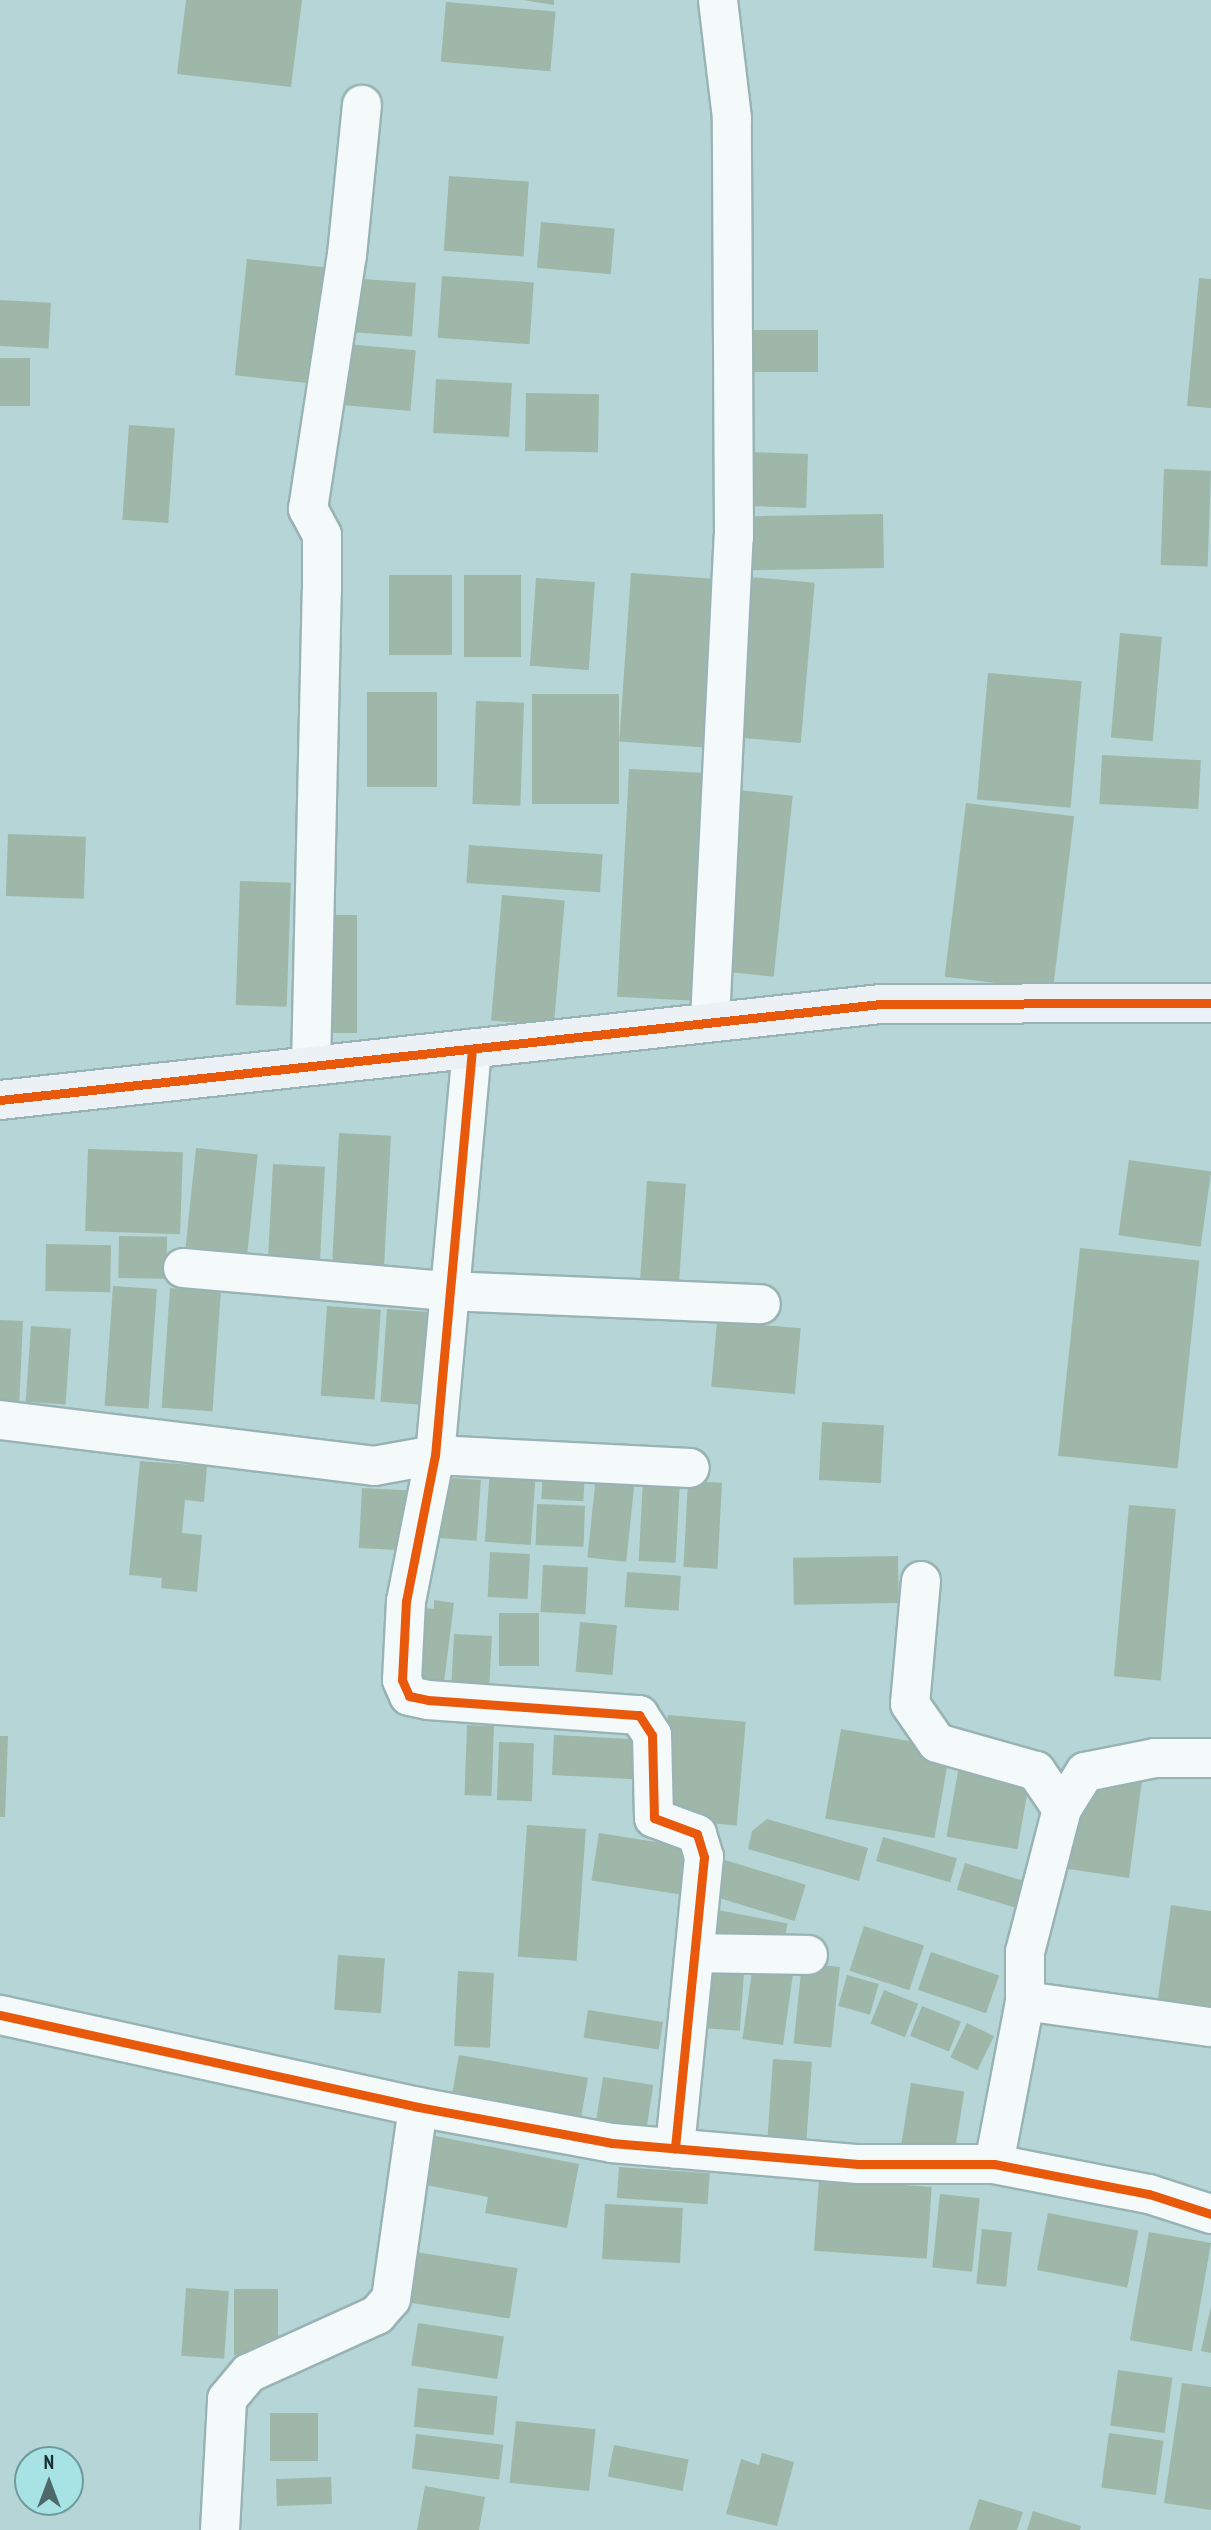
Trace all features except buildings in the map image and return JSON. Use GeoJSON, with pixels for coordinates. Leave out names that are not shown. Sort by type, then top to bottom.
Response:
{"type":"FeatureCollection","features":[{"type":"Feature","properties":{"kind":"street"},"geometry":{"type":"LineString","coordinates":[[710,1020],[734,537],[733,117],[718,0]]}},
{"type":"Feature","properties":{"kind":"street"},"geometry":{"type":"LineString","coordinates":[[311,1066],[323,590],[322,535],[308,509],[347,255],[362,105]]}},
{"type":"Feature","properties":{"kind":"street"},"geometry":{"type":"LineString","coordinates":[[0,1100],[472,1049],[710,1020],[881,1004],[1211,1003]]}},
{"type":"Feature","properties":{"kind":"street"},"geometry":{"type":"LineString","coordinates":[[472,1049],[447,1291],[435,1455],[406,1601],[402,1680],[409,1696],[639,1714],[652,1735],[654,1818],[696,1834],[704,1857],[675,2150]]}},
{"type":"Feature","properties":{"kind":"street"},"geometry":{"type":"LineString","coordinates":[[183,1268],[447,1291],[761,1304]]}},
{"type":"Feature","properties":{"kind":"street"},"geometry":{"type":"LineString","coordinates":[[0,1420],[374,1466],[435,1455],[690,1468]]}},
{"type":"Feature","properties":{"kind":"street"},"geometry":{"type":"LineString","coordinates":[[921,1581],[910,1704],[937,1743],[1036,1771],[1062,1809]]}},
{"type":"Feature","properties":{"kind":"street"},"geometry":{"type":"LineString","coordinates":[[994,2164],[1025,2001],[1025,1952],[1062,1809],[1084,1773],[1155,1758],[1211,1758]]}},
{"type":"Feature","properties":{"kind":"street"},"geometry":{"type":"LineString","coordinates":[[695,1953],[808,1955]]}},
{"type":"Feature","properties":{"kind":"street"},"geometry":{"type":"LineString","coordinates":[[1025,2001],[1211,2027]]}},
{"type":"Feature","properties":{"kind":"street"},"geometry":{"type":"LineString","coordinates":[[0,2015],[418,2107],[612,2144],[858,2164],[994,2164],[1149,2194],[1211,2214]]}},
{"type":"Feature","properties":{"kind":"street"},"geometry":{"type":"LineString","coordinates":[[220,2530],[226,2399],[249,2373],[377,2315],[391,2299],[418,2107]]}},
{"type":"Feature","properties":{"kind":"cycle path"},"geometry":{"type":"LineString","coordinates":[[0,1100],[881,1004],[1211,1003]]}},
{"type":"Feature","properties":{"kind":"cycle path"},"geometry":{"type":"LineString","coordinates":[[472,1049],[435,1455],[406,1601],[402,1680],[409,1696],[428,1700],[639,1715],[652,1735],[654,1818],[697,1834],[704,1857],[675,2149]]}},
{"type":"Feature","properties":{"kind":"cycle path"},"geometry":{"type":"LineString","coordinates":[[0,2015],[418,2107],[612,2143],[858,2164],[994,2164],[1149,2194],[1211,2214]]}}]}
